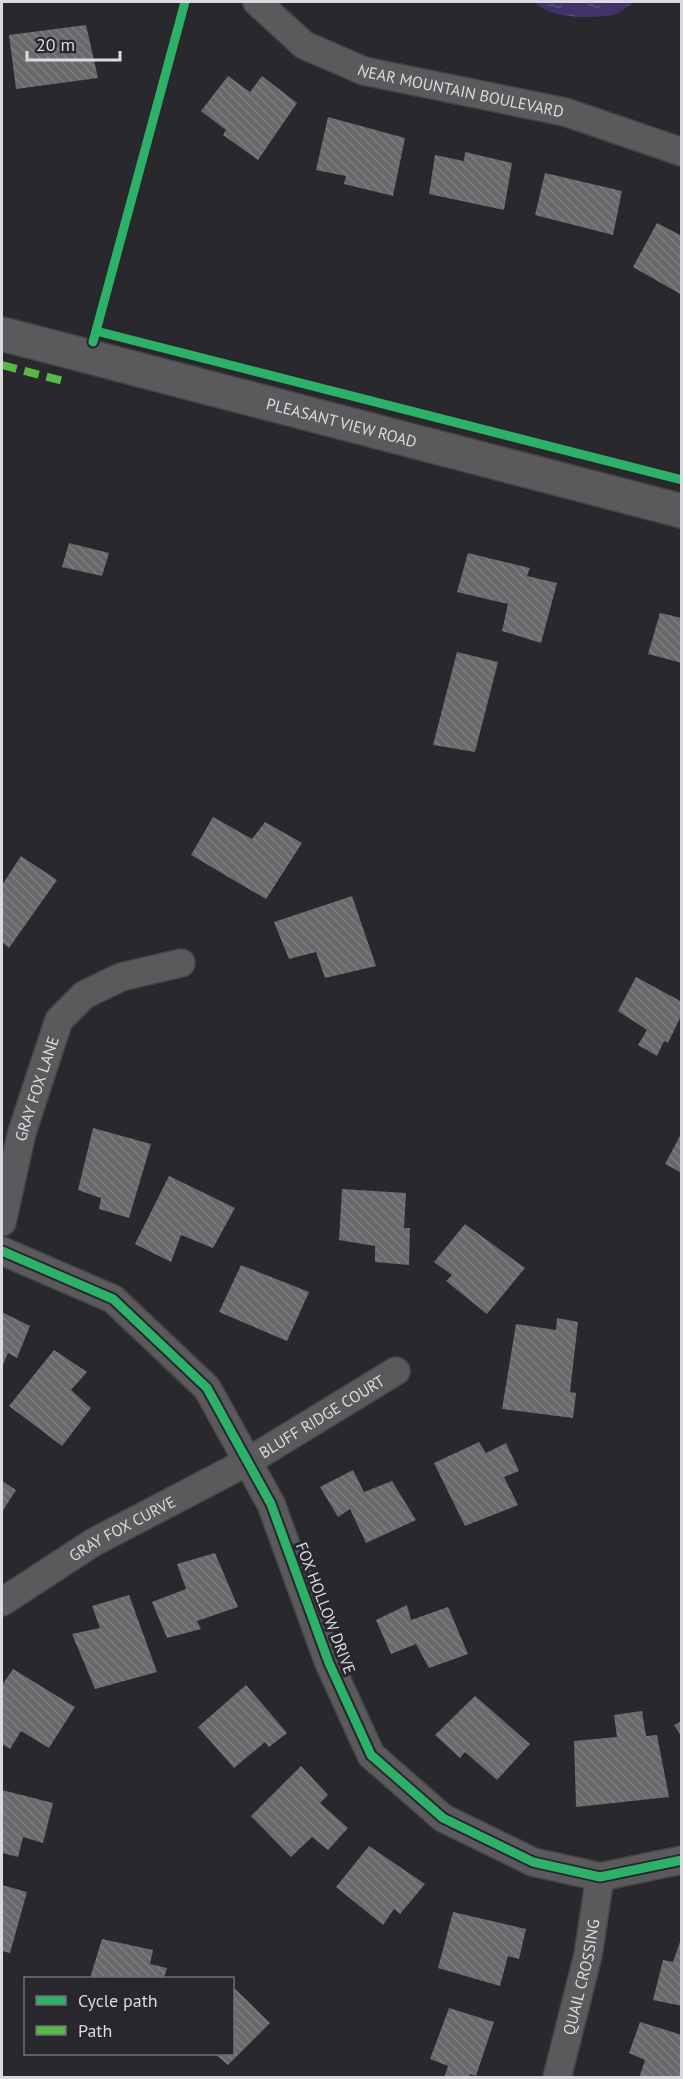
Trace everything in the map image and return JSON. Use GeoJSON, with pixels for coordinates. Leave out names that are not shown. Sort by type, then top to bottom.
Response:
{"type":"FeatureCollection","features":[{"type":"Feature","properties":{"kind":"street","name":"NEAR MOUNTAIN BOULEVARD"},"geometry":{"type":"LineString","coordinates":[[257,2],[304,45],[364,71],[565,112],[681,152]]}},
{"type":"Feature","properties":{"kind":"street","name":"PLEASANT VIEW ROAD"},"geometry":{"type":"LineString","coordinates":[[2,334],[681,511]]}},
{"type":"Feature","properties":{"kind":"street","name":"GRAY FOX LANE"},"geometry":{"type":"LineString","coordinates":[[2,1222],[22,1132],[59,1020],[84,995],[121,977],[181,963]]}},
{"type":"Feature","properties":{"kind":"street","name":"FOX HOLLOW DRIVE"},"geometry":{"type":"LineString","coordinates":[[2,1251],[113,1299],[207,1388],[271,1504],[329,1663],[371,1755],[443,1818],[533,1862],[600,1877],[681,1860]]}},
{"type":"Feature","properties":{"kind":"street","name":"BLUFF RIDGE COURT"},"geometry":{"type":"LineString","coordinates":[[247,1462],[396,1371]]}},
{"type":"Feature","properties":{"kind":"street","name":"GRAY FOX CURVE"},"geometry":{"type":"LineString","coordinates":[[2,1602],[94,1542],[247,1462]]}},
{"type":"Feature","properties":{"kind":"street","name":"QUAIL CROSSING"},"geometry":{"type":"LineString","coordinates":[[557,2078],[588,1955],[600,1877]]}},
{"type":"Feature","properties":{"kind":"path"},"geometry":{"type":"LineString","coordinates":[[96,331],[185,2]]}},
{"type":"Feature","properties":{"kind":"water"},"geometry":{"type":"Polygon","coordinates":[[[535,2],[633,2],[618,13],[586,17],[550,12],[535,2]]]}},
{"type":"Feature","properties":{"kind":"building"},"geometry":{"type":"Polygon","coordinates":[[[86,25],[98,78],[16,89],[9,35],[86,25]]]}},
{"type":"Feature","properties":{"kind":"building"},"geometry":{"type":"Polygon","coordinates":[[[228,76],[250,92],[262,76],[297,103],[258,160],[223,135],[226,130],[201,111],[228,76]]]}},
{"type":"Feature","properties":{"kind":"building"},"geometry":{"type":"Polygon","coordinates":[[[328,117],[405,138],[393,196],[344,184],[346,176],[316,170],[328,117]]]}},
{"type":"Feature","properties":{"kind":"building"},"geometry":{"type":"Polygon","coordinates":[[[465,152],[512,163],[504,210],[429,194],[435,155],[464,161],[465,152]]]}},
{"type":"Feature","properties":{"kind":"building"},"geometry":{"type":"Polygon","coordinates":[[[545,173],[622,191],[613,235],[535,215],[545,173]]]}},
{"type":"Feature","properties":{"kind":"building"},"geometry":{"type":"Polygon","coordinates":[[[657,223],[682,236],[682,295],[633,267],[657,223]]]}},
{"type":"Feature","properties":{"kind":"building"},"geometry":{"type":"Polygon","coordinates":[[[69,543],[109,553],[102,576],[62,567],[69,543]]]}},
{"type":"Feature","properties":{"kind":"building"},"geometry":{"type":"Polygon","coordinates":[[[468,553],[530,568],[527,576],[557,583],[541,643],[502,631],[508,604],[457,592],[468,553]]]}},
{"type":"Feature","properties":{"kind":"building"},"geometry":{"type":"Polygon","coordinates":[[[660,613],[682,618],[682,663],[648,654],[660,613]]]}},
{"type":"Feature","properties":{"kind":"building"},"geometry":{"type":"Polygon","coordinates":[[[457,652],[498,662],[475,752],[433,745],[457,652]]]}},
{"type":"Feature","properties":{"kind":"building"},"geometry":{"type":"Polygon","coordinates":[[[213,817],[252,839],[265,822],[302,843],[266,899],[191,855],[213,817]]]}},
{"type":"Feature","properties":{"kind":"building"},"geometry":{"type":"Polygon","coordinates":[[[21,856],[57,880],[9,948],[2,942],[2,885],[21,856]]]}},
{"type":"Feature","properties":{"kind":"building"},"geometry":{"type":"Polygon","coordinates":[[[352,896],[376,966],[325,978],[316,952],[289,959],[274,922],[352,896]]]}},
{"type":"Feature","properties":{"kind":"building"},"geometry":{"type":"Polygon","coordinates":[[[636,977],[682,1002],[682,1014],[668,1043],[664,1041],[657,1056],[638,1045],[647,1030],[618,1011],[636,977]]]}},
{"type":"Feature","properties":{"kind":"building"},"geometry":{"type":"Polygon","coordinates":[[[93,1128],[151,1144],[129,1218],[99,1209],[101,1198],[78,1190],[93,1128]]]}},
{"type":"Feature","properties":{"kind":"building"},"geometry":{"type":"Polygon","coordinates":[[[682,1132],[682,1173],[665,1164],[682,1132]]]}},
{"type":"Feature","properties":{"kind":"building"},"geometry":{"type":"Polygon","coordinates":[[[169,1176],[235,1208],[213,1248],[181,1235],[171,1262],[135,1244],[169,1176]]]}},
{"type":"Feature","properties":{"kind":"building"},"geometry":{"type":"Polygon","coordinates":[[[342,1189],[406,1193],[404,1228],[410,1228],[409,1265],[375,1262],[375,1246],[339,1240],[342,1189]]]}},
{"type":"Feature","properties":{"kind":"building"},"geometry":{"type":"Polygon","coordinates":[[[465,1224],[525,1268],[487,1314],[446,1281],[452,1275],[434,1262],[465,1224]]]}},
{"type":"Feature","properties":{"kind":"building"},"geometry":{"type":"Polygon","coordinates":[[[241,1265],[309,1292],[287,1341],[219,1312],[241,1265]]]}},
{"type":"Feature","properties":{"kind":"building"},"geometry":{"type":"Polygon","coordinates":[[[2,1312],[30,1326],[17,1358],[8,1353],[2,1367],[2,1312]]]}},
{"type":"Feature","properties":{"kind":"building"},"geometry":{"type":"Polygon","coordinates":[[[557,1318],[578,1322],[570,1392],[576,1393],[573,1418],[502,1409],[516,1324],[556,1330],[557,1318]]]}},
{"type":"Feature","properties":{"kind":"building"},"geometry":{"type":"Polygon","coordinates":[[[54,1350],[87,1372],[71,1390],[91,1408],[62,1446],[9,1406],[54,1350]]]}},
{"type":"Feature","properties":{"kind":"building"},"geometry":{"type":"Polygon","coordinates":[[[479,1442],[486,1453],[506,1443],[519,1471],[504,1477],[518,1505],[465,1526],[434,1463],[479,1442]]]}},
{"type":"Feature","properties":{"kind":"building"},"geometry":{"type":"Polygon","coordinates":[[[353,1470],[364,1492],[392,1481],[416,1520],[366,1543],[350,1509],[338,1517],[320,1487],[353,1470]]]}},
{"type":"Feature","properties":{"kind":"building"},"geometry":{"type":"Polygon","coordinates":[[[2,1481],[16,1490],[2,1512],[2,1481]]]}},
{"type":"Feature","properties":{"kind":"building"},"geometry":{"type":"Polygon","coordinates":[[[215,1553],[238,1607],[197,1621],[201,1629],[167,1638],[152,1602],[186,1589],[177,1564],[215,1553]]]}},
{"type":"Feature","properties":{"kind":"building"},"geometry":{"type":"Polygon","coordinates":[[[129,1595],[157,1672],[95,1689],[72,1634],[100,1628],[92,1606],[129,1595]]]}},
{"type":"Feature","properties":{"kind":"building"},"geometry":{"type":"Polygon","coordinates":[[[407,1605],[411,1620],[448,1607],[468,1654],[429,1668],[416,1644],[391,1654],[376,1620],[407,1605]]]}},
{"type":"Feature","properties":{"kind":"building"},"geometry":{"type":"Polygon","coordinates":[[[13,1669],[75,1707],[49,1748],[21,1731],[10,1749],[2,1744],[2,1685],[13,1669]]]}},
{"type":"Feature","properties":{"kind":"building"},"geometry":{"type":"Polygon","coordinates":[[[246,1685],[287,1733],[269,1747],[265,1742],[234,1768],[198,1727],[246,1685]]]}},
{"type":"Feature","properties":{"kind":"building"},"geometry":{"type":"Polygon","coordinates":[[[475,1696],[530,1744],[497,1780],[465,1752],[460,1758],[435,1735],[475,1696]]]}},
{"type":"Feature","properties":{"kind":"building"},"geometry":{"type":"Polygon","coordinates":[[[642,1711],[646,1736],[657,1735],[669,1797],[576,1807],[574,1741],[617,1737],[614,1715],[642,1711]]]}},
{"type":"Feature","properties":{"kind":"building"},"geometry":{"type":"Polygon","coordinates":[[[682,1721],[682,1737],[674,1725],[682,1721]]]}},
{"type":"Feature","properties":{"kind":"building"},"geometry":{"type":"Polygon","coordinates":[[[301,1766],[328,1795],[320,1803],[348,1828],[328,1850],[312,1837],[291,1857],[251,1816],[301,1766]]]}},
{"type":"Feature","properties":{"kind":"building"},"geometry":{"type":"Polygon","coordinates":[[[2,1790],[53,1803],[43,1843],[23,1837],[18,1857],[2,1853],[2,1790]]]}},
{"type":"Feature","properties":{"kind":"building"},"geometry":{"type":"Polygon","coordinates":[[[369,1846],[425,1884],[400,1914],[394,1909],[383,1925],[336,1887],[369,1846]]]}},
{"type":"Feature","properties":{"kind":"building"},"geometry":{"type":"Polygon","coordinates":[[[2,1885],[27,1892],[10,1953],[2,1951],[2,1885]]]}},
{"type":"Feature","properties":{"kind":"building"},"geometry":{"type":"Polygon","coordinates":[[[453,1912],[526,1929],[519,1959],[508,1956],[500,1986],[438,1968],[453,1912]]]}},
{"type":"Feature","properties":{"kind":"building"},"geometry":{"type":"Polygon","coordinates":[[[682,1936],[682,2006],[653,2000],[663,1960],[673,1962],[682,1936]]]}},
{"type":"Feature","properties":{"kind":"building"},"geometry":{"type":"Polygon","coordinates":[[[102,1939],[153,1950],[150,1964],[167,1968],[164,1977],[90,1977],[102,1939]]]}},
{"type":"Feature","properties":{"kind":"building"},"geometry":{"type":"Polygon","coordinates":[[[234,1988],[270,2023],[228,2065],[216,2055],[234,2055],[234,1988]]]}},
{"type":"Feature","properties":{"kind":"building"},"geometry":{"type":"Polygon","coordinates":[[[449,2008],[494,2022],[476,2076],[470,2074],[469,2078],[444,2078],[448,2066],[430,2059],[449,2008]]]}},
{"type":"Feature","properties":{"kind":"building"},"geometry":{"type":"Polygon","coordinates":[[[640,2022],[682,2035],[682,2078],[639,2078],[645,2060],[629,2053],[640,2022]]]}},
{"type":"Feature","properties":{"kind":"marked path"},"geometry":{"type":"LineString","coordinates":[[2,365],[63,381]]}},
{"type":"Feature","properties":{"kind":"cycle path"},"geometry":{"type":"LineString","coordinates":[[93,342],[185,2]]}},
{"type":"Feature","properties":{"kind":"cycle path"},"geometry":{"type":"LineString","coordinates":[[96,331],[682,480]]}},
{"type":"Feature","properties":{"kind":"cycle path"},"geometry":{"type":"LineString","coordinates":[[2,1251],[113,1299],[207,1388],[271,1504],[329,1663],[371,1755],[443,1818],[533,1862],[600,1877],[682,1860]]}}]}
